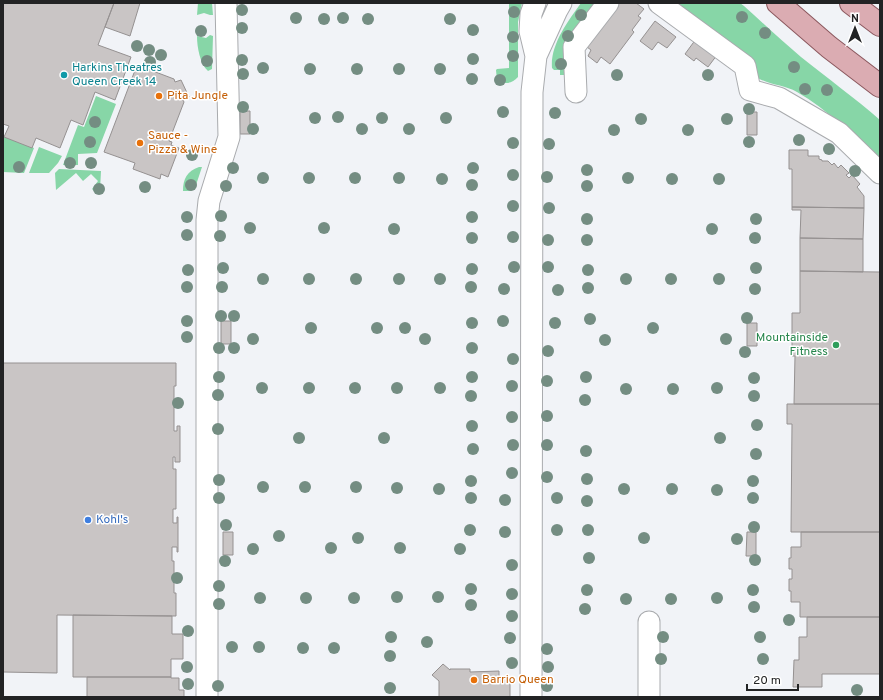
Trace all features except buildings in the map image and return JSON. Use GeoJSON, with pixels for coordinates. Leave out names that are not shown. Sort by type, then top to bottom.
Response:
{"type":"FeatureCollection","features":[{"type":"Feature","properties":{"kind":"main road"},"geometry":{"type":"LineString","coordinates":[[778,3],[829,47],[880,86]]}},
{"type":"Feature","properties":{"kind":"main road"},"geometry":{"type":"LineString","coordinates":[[851,3],[880,25]]}},
{"type":"Feature","properties":{"kind":"lane"},"geometry":{"type":"LineString","coordinates":[[207,697],[207,220],[209,201],[229,137],[226,3]]}},
{"type":"Feature","properties":{"kind":"lane"},"geometry":{"type":"LineString","coordinates":[[535,3],[531,14],[530,30],[536,56]]}},
{"type":"Feature","properties":{"kind":"lane"},"geometry":{"type":"LineString","coordinates":[[531,697],[532,92],[536,56],[561,3]]}},
{"type":"Feature","properties":{"kind":"lane"},"geometry":{"type":"LineString","coordinates":[[576,92],[574,47],[608,3]]}},
{"type":"Feature","properties":{"kind":"lane"},"geometry":{"type":"LineString","coordinates":[[659,3],[745,66],[750,90],[779,98],[839,133],[880,173]]}},
{"type":"Feature","properties":{"kind":"lane"},"geometry":{"type":"LineString","coordinates":[[649,622],[649,697]]}},
{"type":"Feature","properties":{"kind":"green space"},"geometry":{"type":"Polygon","coordinates":[[[198,3],[212,3],[213,15],[204,13],[197,15],[198,3]]]}},
{"type":"Feature","properties":{"kind":"green space"},"geometry":{"type":"Polygon","coordinates":[[[509,3],[522,3],[518,22],[518,77],[511,82],[503,83],[497,81],[496,70],[509,68],[509,3]]]}},
{"type":"Feature","properties":{"kind":"green space"},"geometry":{"type":"Polygon","coordinates":[[[581,3],[601,3],[566,75],[560,75],[560,70],[554,70],[552,68],[554,51],[561,34],[581,3]]]}},
{"type":"Feature","properties":{"kind":"green space"},"geometry":{"type":"Polygon","coordinates":[[[668,3],[740,3],[801,57],[880,120],[880,161],[819,107],[797,92],[766,82],[756,77],[668,3]]]}},
{"type":"Feature","properties":{"kind":"green space"},"geometry":{"type":"Polygon","coordinates":[[[210,35],[213,36],[212,69],[208,71],[203,64],[200,55],[197,36],[206,38],[210,35]]]}},
{"type":"Feature","properties":{"kind":"green space"},"geometry":{"type":"Polygon","coordinates":[[[96,96],[116,104],[97,153],[78,154],[78,165],[63,165],[78,125],[84,127],[96,96]]]}},
{"type":"Feature","properties":{"kind":"green space"},"geometry":{"type":"Polygon","coordinates":[[[4,137],[34,148],[24,173],[3,172],[4,137]]]}},
{"type":"Feature","properties":{"kind":"green space"},"geometry":{"type":"Polygon","coordinates":[[[39,147],[62,156],[49,173],[29,173],[39,147]]]}},
{"type":"Feature","properties":{"kind":"green space"},"geometry":{"type":"Polygon","coordinates":[[[202,167],[195,188],[191,191],[183,191],[186,176],[191,171],[202,167]]]}},
{"type":"Feature","properties":{"kind":"green space"},"geometry":{"type":"Polygon","coordinates":[[[59,169],[101,171],[100,190],[94,191],[92,189],[98,181],[91,174],[83,181],[76,173],[56,190],[55,173],[59,169]]]}},
{"type":"Feature","properties":{"kind":"place","name":"Harkins Theatres Queen Creek 14"},"geometry":{"type":"Point","coordinates":[64,75]}},
{"type":"Feature","properties":{"kind":"place","name":"Pita Jungle"},"geometry":{"type":"Point","coordinates":[159,96]}},
{"type":"Feature","properties":{"kind":"place","name":"Sauce - Pizza & Wine"},"geometry":{"type":"Point","coordinates":[140,143]}},
{"type":"Feature","properties":{"kind":"place","name":"Mountainside Fitness"},"geometry":{"type":"Point","coordinates":[836,345]}},
{"type":"Feature","properties":{"kind":"place","name":"Kohl's"},"geometry":{"type":"Point","coordinates":[88,520]}},
{"type":"Feature","properties":{"kind":"place","name":"Barrio Queen"},"geometry":{"type":"Point","coordinates":[474,680]}}]}
